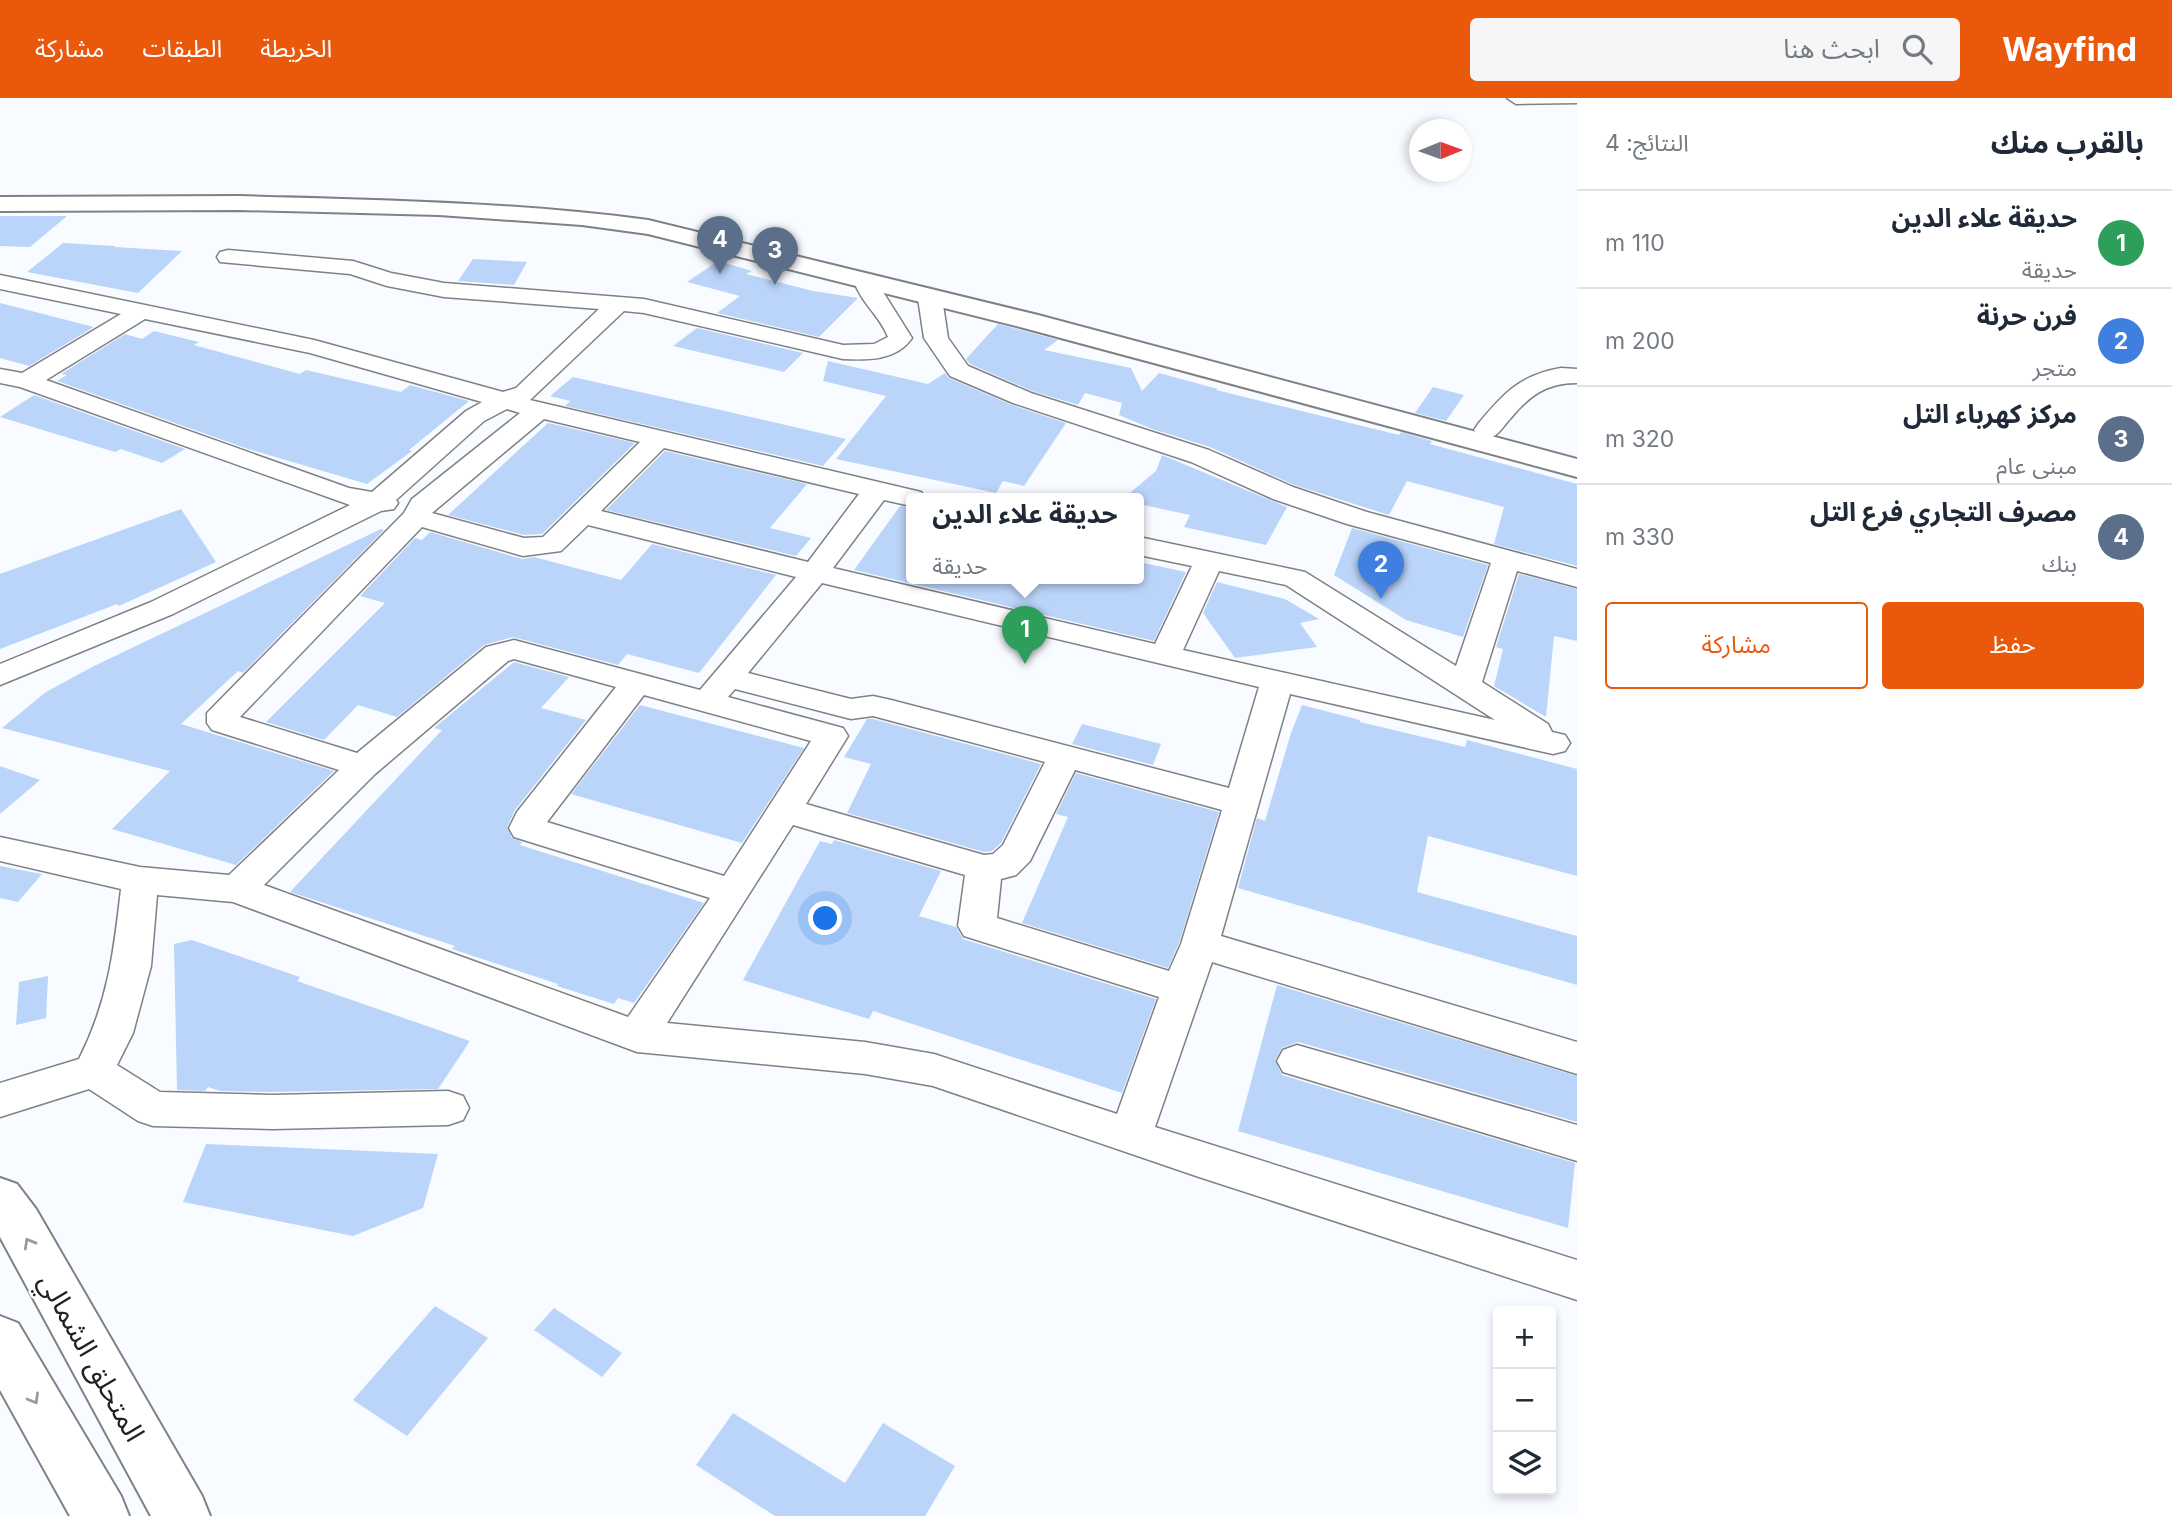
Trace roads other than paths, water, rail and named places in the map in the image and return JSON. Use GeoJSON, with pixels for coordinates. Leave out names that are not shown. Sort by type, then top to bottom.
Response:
{"type":"FeatureCollection","features":[{"type":"Feature","properties":{"kind":"main road"},"geometry":{"type":"LineString","coordinates":[[0,194],[248,193],[436,197],[592,208],[664,218],[1038,312],[1577,456]]}},
{"type":"Feature","properties":{"kind":"main road"},"geometry":{"type":"LineString","coordinates":[[0,204],[240,203],[476,210],[582,218],[648,227],[1042,325],[1577,467]]}},
{"type":"Feature","properties":{"kind":"main road","name":"المتحلق الشمالي"},"geometry":{"type":"LineString","coordinates":[[0,1199],[19,1224],[182,1516]]}},
{"type":"Feature","properties":{"kind":"main road"},"geometry":{"type":"LineString","coordinates":[[0,1340],[102,1516]]}},
{"type":"Feature","properties":{"kind":"street"},"geometry":{"type":"LineString","coordinates":[[1516,98],[1574,98]]}},
{"type":"Feature","properties":{"kind":"street"},"geometry":{"type":"LineString","coordinates":[[228,257],[353,268],[387,279],[444,290],[644,306],[843,352],[873,352],[894,346],[900,338],[897,326],[867,291],[865,281]]}},
{"type":"Feature","properties":{"kind":"street"},"geometry":{"type":"LineString","coordinates":[[0,282],[314,347],[539,411],[906,497]]}},
{"type":"Feature","properties":{"kind":"street"},"geometry":{"type":"LineString","coordinates":[[930,298],[936,338],[959,371],[1022,398],[1200,456],[1283,493],[1357,518],[1506,561],[1577,578]]}},
{"type":"Feature","properties":{"kind":"street"},"geometry":{"type":"LineString","coordinates":[[0,675],[162,608],[377,502],[475,416],[502,401],[525,393],[617,305]]}},
{"type":"Feature","properties":{"kind":"street"},"geometry":{"type":"LineString","coordinates":[[13,379],[142,312]]}},
{"type":"Feature","properties":{"kind":"street"},"geometry":{"type":"LineString","coordinates":[[1487,430],[1514,396],[1546,376],[1577,376]]}},
{"type":"Feature","properties":{"kind":"street"},"geometry":{"type":"LineString","coordinates":[[13,379],[343,495],[419,511],[523,547],[551,545],[658,439]]}},
{"type":"Feature","properties":{"kind":"street"},"geometry":{"type":"LineString","coordinates":[[363,766],[224,723],[223,713],[419,511],[539,411]]}},
{"type":"Feature","properties":{"kind":"street"},"geometry":{"type":"LineString","coordinates":[[717,690],[814,573],[876,491]]}},
{"type":"Feature","properties":{"kind":"street"},"geometry":{"type":"LineString","coordinates":[[583,515],[1165,656],[1565,746]]}},
{"type":"Feature","properties":{"kind":"street"},"geometry":{"type":"LineString","coordinates":[[1144,547],[1295,578],[1565,746]]}},
{"type":"Feature","properties":{"kind":"street"},"geometry":{"type":"LineString","coordinates":[[1165,656],[1209,561]]}},
{"type":"Feature","properties":{"kind":"street"},"geometry":{"type":"LineString","coordinates":[[1465,685],[1506,561]]}},
{"type":"Feature","properties":{"kind":"street"},"geometry":{"type":"LineString","coordinates":[[237,890],[363,766],[497,654],[514,649],[637,682],[851,709],[873,706],[1241,803]]}},
{"type":"Feature","properties":{"kind":"street"},"geometry":{"type":"LineString","coordinates":[[637,682],[530,820],[527,828],[733,892]]}},
{"type":"Feature","properties":{"kind":"street"},"geometry":{"type":"LineString","coordinates":[[1130,1134],[1181,989],[1200,944],[1277,682]]}},
{"type":"Feature","properties":{"kind":"street"},"geometry":{"type":"LineString","coordinates":[[717,690],[831,736]]}},
{"type":"Feature","properties":{"kind":"street"},"geometry":{"type":"LineString","coordinates":[[636,1036],[851,709]]}},
{"type":"Feature","properties":{"kind":"street"},"geometry":{"type":"LineString","coordinates":[[784,810],[984,868],[1003,866],[1017,852],[1065,756]]}},
{"type":"Feature","properties":{"kind":"street"},"geometry":{"type":"LineString","coordinates":[[0,849],[140,880],[237,890],[636,1036],[865,1058],[934,1070],[1199,1159],[1577,1280]]}},
{"type":"Feature","properties":{"kind":"street"},"geometry":{"type":"LineString","coordinates":[[984,868],[977,926],[1181,989]]}},
{"type":"Feature","properties":{"kind":"street"},"geometry":{"type":"LineString","coordinates":[[0,1100],[94,1071],[113,1033],[132,966],[140,880]]}},
{"type":"Feature","properties":{"kind":"street"},"geometry":{"type":"LineString","coordinates":[[1200,944],[1577,1058]]}},
{"type":"Feature","properties":{"kind":"street"},"geometry":{"type":"LineString","coordinates":[[1297,1061],[1577,1143]]}},
{"type":"Feature","properties":{"kind":"street"},"geometry":{"type":"LineString","coordinates":[[94,1071],[153,1109],[273,1112],[448,1108]]}},
{"type":"Feature","properties":{"kind":"place","name":"مصرف التجاري فرع التل"},"geometry":{"type":"Point","coordinates":[720,274]}},
{"type":"Feature","properties":{"kind":"place","name":"مركز كهرباء التل"},"geometry":{"type":"Point","coordinates":[775,285]}},
{"type":"Feature","properties":{"kind":"place","name":"فرن حرنة"},"geometry":{"type":"Point","coordinates":[1381,599]}},
{"type":"Feature","properties":{"kind":"place","name":"حديقة علاء الدين"},"geometry":{"type":"Point","coordinates":[1025,664]}}]}
